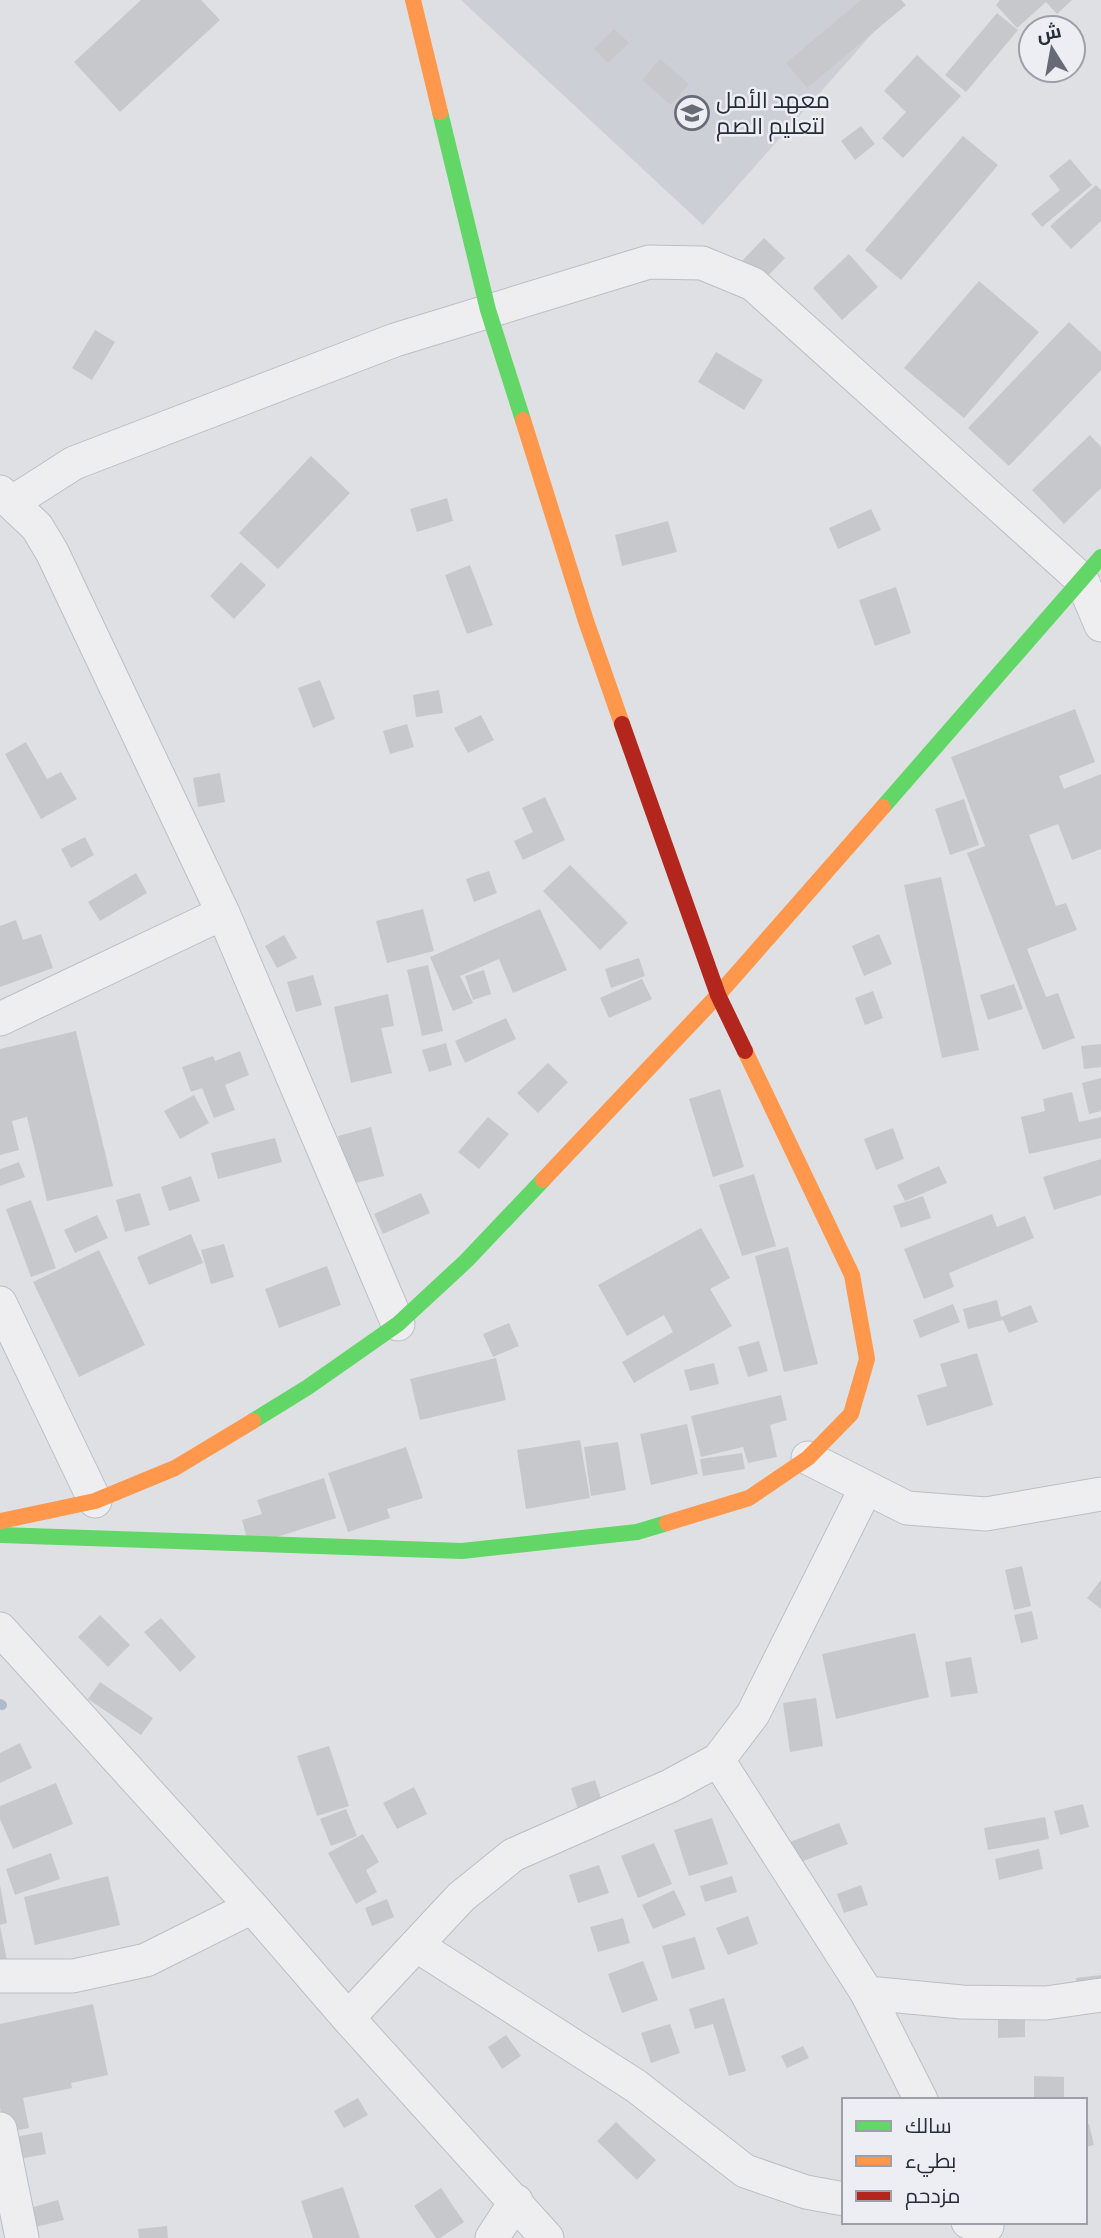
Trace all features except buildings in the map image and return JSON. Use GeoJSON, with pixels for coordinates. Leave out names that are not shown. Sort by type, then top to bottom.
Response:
{"type":"FeatureCollection","features":[{"type":"Feature","properties":{"kind":"main road"},"geometry":{"type":"LineString","coordinates":[[0,1535],[462,1551],[637,1532],[748,1498],[808,1458],[851,1414],[867,1359],[852,1275],[718,995],[586,621],[488,310],[414,0]]}},
{"type":"Feature","properties":{"kind":"main road"},"geometry":{"type":"LineString","coordinates":[[0,1521],[95,1501],[175,1468],[308,1387],[398,1324],[466,1261],[718,995],[1091,569]]}},
{"type":"Feature","properties":{"kind":"street"},"geometry":{"type":"LineString","coordinates":[[398,1324],[223,913],[52,552],[37,527],[6,497],[74,463],[395,340],[649,262],[702,263],[753,284],[1091,569],[1101,625]]}},
{"type":"Feature","properties":{"kind":"street"},"geometry":{"type":"LineString","coordinates":[[0,1018],[223,913]]}},
{"type":"Feature","properties":{"kind":"street"},"geometry":{"type":"LineString","coordinates":[[0,1303],[95,1501]]}},
{"type":"Feature","properties":{"kind":"street"},"geometry":{"type":"LineString","coordinates":[[808,1458],[906,1508],[986,1514],[1101,1494]]}},
{"type":"Feature","properties":{"kind":"street"},"geometry":{"type":"LineString","coordinates":[[348,2018],[461,1897],[513,1855],[670,1786],[718,1760],[753,1714],[866,1488]]}},
{"type":"Feature","properties":{"kind":"street"},"geometry":{"type":"LineString","coordinates":[[0,1629],[547,2238]]}},
{"type":"Feature","properties":{"kind":"street"},"geometry":{"type":"LineString","coordinates":[[718,1760],[867,1993],[920,2098]]}},
{"type":"Feature","properties":{"kind":"street"},"geometry":{"type":"LineString","coordinates":[[0,1976],[73,1976],[146,1960],[252,1907]]}},
{"type":"Feature","properties":{"kind":"street"},"geometry":{"type":"LineString","coordinates":[[416,1945],[636,2086],[745,2171],[806,2192],[842,2199]]}},
{"type":"Feature","properties":{"kind":"street"},"geometry":{"type":"LineString","coordinates":[[867,1993],[962,2002],[1046,2003],[1101,1996]]}},
{"type":"Feature","properties":{"kind":"street"},"geometry":{"type":"LineString","coordinates":[[0,2129],[22,2238]]}},
{"type":"Feature","properties":{"kind":"street"},"geometry":{"type":"LineString","coordinates":[[492,2238],[516,2202]]}},
{"type":"Feature","properties":{"kind":"shaded area","name":"معهد الأمل لتعليم الصم"},"geometry":{"type":"Polygon","coordinates":[[[461,0],[902,0],[703,225],[461,0]]]}},
{"type":"Feature","properties":{"kind":"traffic: fast"},"geometry":{"type":"LineString","coordinates":[[440,112],[488,310],[523,420]]}},
{"type":"Feature","properties":{"kind":"traffic: fast"},"geometry":{"type":"LineString","coordinates":[[883,807],[1101,557]]}},
{"type":"Feature","properties":{"kind":"traffic: fast"},"geometry":{"type":"LineString","coordinates":[[253,1421],[308,1387],[398,1324],[466,1261],[543,1180]]}},
{"type":"Feature","properties":{"kind":"traffic: fast"},"geometry":{"type":"LineString","coordinates":[[0,1535],[462,1551],[637,1532],[667,1523]]}},
{"type":"Feature","properties":{"kind":"traffic: slow"},"geometry":{"type":"LineString","coordinates":[[413,0],[440,112]]}},
{"type":"Feature","properties":{"kind":"traffic: slow"},"geometry":{"type":"LineString","coordinates":[[523,420],[586,621],[622,724]]}},
{"type":"Feature","properties":{"kind":"traffic: slow"},"geometry":{"type":"LineString","coordinates":[[543,1180],[718,995],[883,807]]}},
{"type":"Feature","properties":{"kind":"traffic: slow"},"geometry":{"type":"LineString","coordinates":[[667,1523],[749,1498],[808,1458],[851,1414],[867,1359],[852,1275],[745,1051]]}},
{"type":"Feature","properties":{"kind":"traffic: slow"},"geometry":{"type":"LineString","coordinates":[[1,1521],[95,1501],[175,1468],[253,1421]]}},
{"type":"Feature","properties":{"kind":"traffic: jam"},"geometry":{"type":"LineString","coordinates":[[622,724],[718,995],[745,1051]]}},
{"type":"Feature","properties":{"kind":"place","name":"معهد الأمل لتعليم الصم"},"geometry":{"type":"Point","coordinates":[692,113]}}]}
